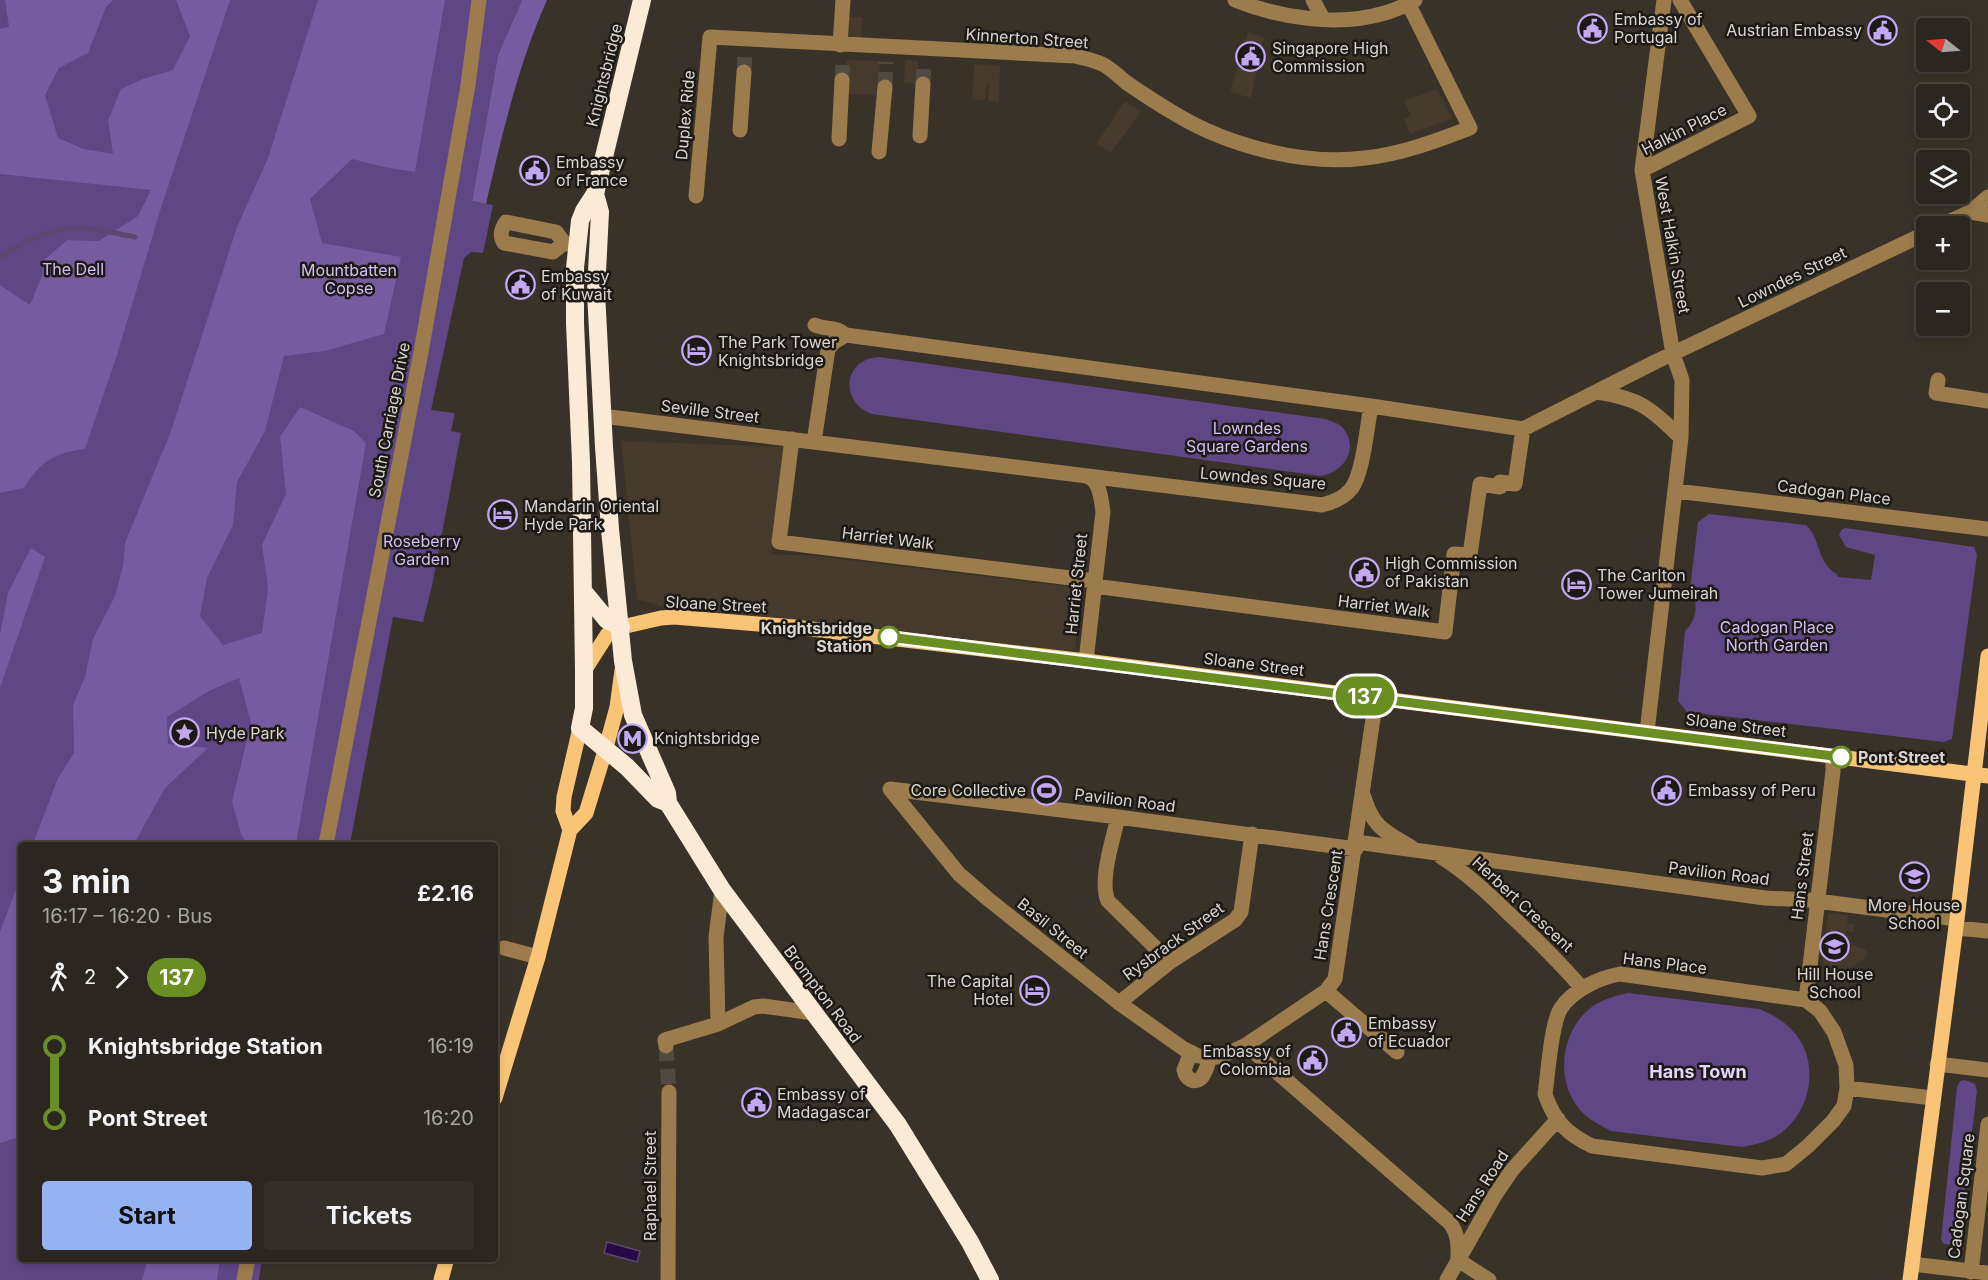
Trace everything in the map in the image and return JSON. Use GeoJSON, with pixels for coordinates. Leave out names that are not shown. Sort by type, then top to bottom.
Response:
{"type":"FeatureCollection","features":[{"type":"Feature","properties":{"kind":"highway","name":"Knightsbridge"},"geometry":{"type":"LineString","coordinates":[[580,728],[584,708],[581,462],[570,244],[594,194],[642,0]]}},
{"type":"Feature","properties":{"kind":"highway","name":"Knightsbridge"},"geometry":{"type":"LineString","coordinates":[[594,194],[600,212],[596,292],[602,416],[623,661],[633,715],[667,794],[668,803]]}},
{"type":"Feature","properties":{"kind":"highway"},"geometry":{"type":"LineString","coordinates":[[583,591],[607,620],[621,627]]}},
{"type":"Feature","properties":{"kind":"highway"},"geometry":{"type":"LineString","coordinates":[[580,728],[605,751]]}},
{"type":"Feature","properties":{"kind":"highway","name":"Brompton Road"},"geometry":{"type":"LineString","coordinates":[[605,751],[627,767],[658,800],[668,803],[722,890],[909,1142],[970,1242],[990,1280]]}},
{"type":"Feature","properties":{"kind":"main road","name":"Sloane Street"},"geometry":{"type":"LineString","coordinates":[[621,627],[674,617],[864,634],[1981,775]]}},
{"type":"Feature","properties":{"kind":"main road"},"geometry":{"type":"LineString","coordinates":[[584,671],[607,635],[613,629],[621,627]]}},
{"type":"Feature","properties":{"kind":"main road"},"geometry":{"type":"LineString","coordinates":[[1910,1280],[1956,923],[1981,775],[1988,656]]}},
{"type":"Feature","properties":{"kind":"main road","name":"Knightsbridge"},"geometry":{"type":"LineString","coordinates":[[498,1088],[538,957],[570,830],[586,813],[605,751],[617,707],[623,661]]}},
{"type":"Feature","properties":{"kind":"main road","name":"Knightsbridge"},"geometry":{"type":"LineString","coordinates":[[570,830],[563,811],[564,797],[580,728]]}},
{"type":"Feature","properties":{"kind":"main road"},"geometry":{"type":"LineString","coordinates":[[441,1280],[446,1262]]}},
{"type":"Feature","properties":{"kind":"street","name":"South Carriage Drive"},"geometry":{"type":"LineString","coordinates":[[326,842],[423,340],[468,85],[479,0]]}},
{"type":"Feature","properties":{"kind":"street"},"geometry":{"type":"LineString","coordinates":[[842,49],[843,0]]}},
{"type":"Feature","properties":{"kind":"street"},"geometry":{"type":"LineString","coordinates":[[1235,0],[1263,9],[1323,19],[1356,19],[1386,13],[1412,2]]}},
{"type":"Feature","properties":{"kind":"street"},"geometry":{"type":"LineString","coordinates":[[1313,0],[1323,19]]}},
{"type":"Feature","properties":{"kind":"street","name":"West Halkin Street"},"geometry":{"type":"LineString","coordinates":[[1664,0],[1642,170],[1673,354]]}},
{"type":"Feature","properties":{"kind":"street","name":"Halkin Place"},"geometry":{"type":"LineString","coordinates":[[1642,170],[1749,116],[1680,0]]}},
{"type":"Feature","properties":{"kind":"street","name":"Kinnerton Street"},"geometry":{"type":"LineString","coordinates":[[710,37],[745,46],[842,49],[886,55],[924,57],[1054,55],[1090,59],[1103,64],[1137,90],[1194,124],[1225,138],[1313,159],[1330,160],[1365,158],[1397,152],[1422,146],[1470,128],[1412,2]]}},
{"type":"Feature","properties":{"kind":"street","name":"Duplex Ride"},"geometry":{"type":"LineString","coordinates":[[696,196],[710,37]]}},
{"type":"Feature","properties":{"kind":"street"},"geometry":{"type":"LineString","coordinates":[[740,130],[744,72]]}},
{"type":"Feature","properties":{"kind":"street"},"geometry":{"type":"LineString","coordinates":[[838,139],[842,80]]}},
{"type":"Feature","properties":{"kind":"street"},"geometry":{"type":"LineString","coordinates":[[920,136],[922,84]]}},
{"type":"Feature","properties":{"kind":"street"},"geometry":{"type":"LineString","coordinates":[[879,152],[885,87]]}},
{"type":"Feature","properties":{"kind":"street"},"geometry":{"type":"LineString","coordinates":[[1961,216],[1970,212],[1988,197]]}},
{"type":"Feature","properties":{"kind":"street"},"geometry":{"type":"LineString","coordinates":[[1970,212],[1988,215]]}},
{"type":"Feature","properties":{"kind":"street","name":"Lowndes Street"},"geometry":{"type":"LineString","coordinates":[[1523,429],[1673,354],[1916,238]]}},
{"type":"Feature","properties":{"kind":"street"},"geometry":{"type":"LineString","coordinates":[[819,326],[840,330],[846,335],[1371,406],[1523,429]]}},
{"type":"Feature","properties":{"kind":"street"},"geometry":{"type":"LineString","coordinates":[[814,442],[828,349],[834,342],[846,335]]}},
{"type":"Feature","properties":{"kind":"street"},"geometry":{"type":"LineString","coordinates":[[1647,732],[1681,442],[1682,380],[1673,354]]}},
{"type":"Feature","properties":{"kind":"street"},"geometry":{"type":"LineString","coordinates":[[1938,380],[1936,393],[1988,401]]}},
{"type":"Feature","properties":{"kind":"street"},"geometry":{"type":"LineString","coordinates":[[1596,392],[1618,395],[1648,407],[1681,442]]}},
{"type":"Feature","properties":{"kind":"street","name":"Lowndes Square"},"geometry":{"type":"LineString","coordinates":[[814,442],[1322,505],[1343,498],[1353,488],[1359,477],[1371,406]]}},
{"type":"Feature","properties":{"kind":"street","name":"Seville Street"},"geometry":{"type":"LineString","coordinates":[[602,416],[814,442]]}},
{"type":"Feature","properties":{"kind":"street","name":"Harriet Walk"},"geometry":{"type":"LineString","coordinates":[[790,439],[779,542],[1445,632],[1454,554],[1470,555],[1480,484],[1500,487],[1500,482],[1515,484],[1523,429]]}},
{"type":"Feature","properties":{"kind":"street","name":"Harriet Street"},"geometry":{"type":"LineString","coordinates":[[1085,476],[1096,482],[1102,499],[1103,512],[1086,661]]}},
{"type":"Feature","properties":{"kind":"street","name":"Harriet Street"},"geometry":{"type":"LineString","coordinates":[[1103,512],[1114,492],[1126,481]]}},
{"type":"Feature","properties":{"kind":"street","name":"Cadogan Place"},"geometry":{"type":"LineString","coordinates":[[1676,491],[1988,529]]}},
{"type":"Feature","properties":{"kind":"street","name":"Hans Crescent"},"geometry":{"type":"LineString","coordinates":[[1326,991],[1335,979],[1376,698]]}},
{"type":"Feature","properties":{"kind":"street","name":"Hans Street"},"geometry":{"type":"LineString","coordinates":[[1806,1000],[1833,756]]}},
{"type":"Feature","properties":{"kind":"street","name":"Pavilion Road"},"geometry":{"type":"LineString","coordinates":[[890,789],[1356,846]]}},
{"type":"Feature","properties":{"kind":"street","name":"Basil Street"},"geometry":{"type":"LineString","coordinates":[[890,789],[959,874],[1119,1003],[1191,1052],[1215,1057]]}},
{"type":"Feature","properties":{"kind":"street","name":"Herbert Crescent"},"geometry":{"type":"LineString","coordinates":[[1363,794],[1373,820],[1391,835],[1417,850]]}},
{"type":"Feature","properties":{"kind":"street"},"geometry":{"type":"LineString","coordinates":[[1118,817],[1105,881],[1105,893],[1108,901],[1170,962]]}},
{"type":"Feature","properties":{"kind":"street","name":"Rysbrack Street"},"geometry":{"type":"LineString","coordinates":[[1119,1003],[1170,962],[1235,920],[1241,912],[1252,834]]}},
{"type":"Feature","properties":{"kind":"street","name":"Herbert Crescent"},"geometry":{"type":"LineString","coordinates":[[1356,846],[1417,850],[1477,859]]}},
{"type":"Feature","properties":{"kind":"street","name":"Herbert Crescent"},"geometry":{"type":"LineString","coordinates":[[1433,853],[1457,867],[1474,881],[1543,945],[1582,988]]}},
{"type":"Feature","properties":{"kind":"street","name":"Pavilion Road"},"geometry":{"type":"LineString","coordinates":[[1477,859],[1765,898],[1817,901],[1956,923],[1988,931]]}},
{"type":"Feature","properties":{"kind":"street"},"geometry":{"type":"LineString","coordinates":[[718,1024],[716,937],[722,890]]}},
{"type":"Feature","properties":{"kind":"street"},"geometry":{"type":"LineString","coordinates":[[504,948],[538,957]]}},
{"type":"Feature","properties":{"kind":"street","name":"Hans Place"},"geometry":{"type":"LineString","coordinates":[[1620,974],[1806,1000],[1820,1011],[1834,1032],[1846,1065],[1847,1088],[1844,1106],[1833,1121],[1786,1164],[1762,1168],[1592,1146],[1571,1136],[1549,1105],[1545,1094],[1556,1020],[1561,1008],[1582,988],[1605,977],[1620,974]]}},
{"type":"Feature","properties":{"kind":"street"},"geometry":{"type":"LineString","coordinates":[[1191,1052],[1184,1070],[1187,1078],[1197,1081],[1215,1057],[1246,1046],[1326,991],[1397,1052]]}},
{"type":"Feature","properties":{"kind":"street"},"geometry":{"type":"LineString","coordinates":[[665,1043],[718,1024],[754,1007],[763,1006],[813,1013]]}},
{"type":"Feature","properties":{"kind":"street"},"geometry":{"type":"LineString","coordinates":[[1246,1046],[1449,1222],[1458,1240],[1458,1260],[1489,1280]]}},
{"type":"Feature","properties":{"kind":"street"},"geometry":{"type":"LineString","coordinates":[[1937,1064],[1988,1070]]}},
{"type":"Feature","properties":{"kind":"street"},"geometry":{"type":"LineString","coordinates":[[1847,1088],[1933,1098]]}},
{"type":"Feature","properties":{"kind":"street","name":"Raphael Street"},"geometry":{"type":"LineString","coordinates":[[668,1280],[669,1092]]}},
{"type":"Feature","properties":{"kind":"street","name":"Hans Road"},"geometry":{"type":"LineString","coordinates":[[1447,1280],[1512,1170],[1558,1119]]}},
{"type":"Feature","properties":{"kind":"street","name":"Cadogan Square"},"geometry":{"type":"LineString","coordinates":[[1971,1272],[1988,1124]]}},
{"type":"Feature","properties":{"kind":"street"},"geometry":{"type":"LineString","coordinates":[[244,1280],[247,1262]]}},
{"type":"Feature","properties":{"kind":"street","name":"Cadogan Square"},"geometry":{"type":"LineString","coordinates":[[1912,1264],[1988,1273]]}},
{"type":"Feature","properties":{"kind":"shaded area"},"geometry":{"type":"Polygon","coordinates":[[[849,17],[862,17],[861,38],[848,37],[849,17]]]}},
{"type":"Feature","properties":{"kind":"shaded area","name":"Singapore High Commission"},"geometry":{"type":"Polygon","coordinates":[[[1248,32],[1264,38],[1251,98],[1230,92],[1248,32]]]}},
{"type":"Feature","properties":{"kind":"shaded area"},"geometry":{"type":"Polygon","coordinates":[[[846,60],[880,61],[878,95],[844,94],[846,60]]]}},
{"type":"Feature","properties":{"kind":"shaded area"},"geometry":{"type":"Polygon","coordinates":[[[905,60],[918,61],[917,84],[904,83],[905,60]]]}},
{"type":"Feature","properties":{"kind":"shaded area"},"geometry":{"type":"Polygon","coordinates":[[[974,64],[1000,66],[999,102],[988,101],[989,84],[986,85],[985,100],[972,99],[974,64]]]}},
{"type":"Feature","properties":{"kind":"shaded area"},"geometry":{"type":"Polygon","coordinates":[[[1437,89],[1452,119],[1410,134],[1404,118],[1411,116],[1404,101],[1437,89]]]}},
{"type":"Feature","properties":{"kind":"shaded area"},"geometry":{"type":"Polygon","coordinates":[[[1125,101],[1141,111],[1111,153],[1096,144],[1125,101]]]}},
{"type":"Feature","properties":{"kind":"shaded area"},"geometry":{"type":"Polygon","coordinates":[[[621,441],[784,447],[771,554],[814,556],[1081,588],[1075,648],[1068,651],[670,609],[637,599],[621,441]]]}},
{"type":"Feature","properties":{"kind":"shaded area","name":"Hill House School"},"geometry":{"type":"Polygon","coordinates":[[[1828,913],[1848,915],[1847,924],[1854,924],[1854,932],[1846,931],[1847,954],[1852,945],[1867,950],[1867,956],[1833,981],[1821,979],[1828,913]]]}},
{"type":"Feature","properties":{"kind":"shaded area"},"geometry":{"type":"Polygon","coordinates":[[[607,1242],[640,1251],[637,1262],[604,1253],[607,1242]]]}},
{"type":"Feature","properties":{"kind":"green space","name":"Hyde Park"},"geometry":{"type":"Polygon","coordinates":[[[0,0],[522,0],[498,55],[472,201],[493,205],[483,253],[471,252],[464,258],[431,410],[455,413],[451,431],[461,433],[432,586],[423,622],[393,617],[350,842],[18,842],[18,1262],[262,1262],[259,1280],[0,1280],[0,0]]]}},
{"type":"Feature","properties":{"kind":"green space"},"geometry":{"type":"Polygon","coordinates":[[[5,0],[113,0],[106,7],[88,53],[59,68],[45,95],[58,138],[84,149],[113,154],[108,120],[121,89],[143,79],[173,70],[190,36],[176,0],[230,0],[85,449],[65,453],[49,460],[36,471],[24,488],[0,493],[0,285],[30,305],[42,276],[44,260],[67,240],[99,241],[138,216],[151,190],[0,174],[0,29],[9,27],[5,0]]]}},
{"type":"Feature","properties":{"kind":"green space","name":"Mountbatten Copse"},"geometry":{"type":"Polygon","coordinates":[[[318,0],[445,0],[415,172],[352,159],[310,199],[322,243],[401,257],[384,334],[325,351],[284,356],[265,431],[237,482],[233,525],[207,578],[200,616],[223,645],[262,633],[268,588],[262,545],[286,494],[280,437],[300,407],[354,431],[366,443],[296,842],[246,842],[241,834],[232,802],[251,723],[239,678],[209,691],[167,717],[168,744],[208,748],[165,788],[135,842],[34,842],[58,778],[74,753],[73,705],[85,677],[93,639],[115,596],[123,566],[125,543],[171,431],[237,227],[268,158],[318,0]]]}},
{"type":"Feature","properties":{"kind":"green space"},"geometry":{"type":"Polygon","coordinates":[[[522,0],[547,0],[519,75],[486,204],[472,201],[498,55],[522,0]]]}},
{"type":"Feature","properties":{"kind":"green space","name":"Lowndes Square Gardens"},"geometry":{"type":"Polygon","coordinates":[[[879,357],[1325,419],[1342,427],[1350,443],[1349,451],[1342,465],[1320,476],[872,414],[861,408],[854,400],[850,391],[850,382],[852,373],[858,365],[879,357]]]}},
{"type":"Feature","properties":{"kind":"green space","name":"Cadogan Place North Garden"},"geometry":{"type":"Polygon","coordinates":[[[1709,514],[1806,525],[1811,530],[1822,558],[1838,577],[1871,580],[1875,555],[1846,547],[1839,535],[1842,529],[1846,528],[1974,547],[1977,555],[1952,739],[1944,742],[1687,712],[1678,701],[1685,631],[1692,622],[1696,606],[1690,589],[1698,522],[1709,514]]]}},
{"type":"Feature","properties":{"kind":"green space"},"geometry":{"type":"Polygon","coordinates":[[[31,548],[45,557],[0,688],[0,635],[8,593],[31,548]]]}},
{"type":"Feature","properties":{"kind":"green space"},"geometry":{"type":"Polygon","coordinates":[[[18,884],[18,1135],[16,1138],[0,1143],[0,932],[18,884]]]}},
{"type":"Feature","properties":{"kind":"green space"},"geometry":{"type":"Polygon","coordinates":[[[1628,993],[1759,1009],[1783,1022],[1800,1040],[1809,1068],[1806,1097],[1792,1123],[1772,1139],[1742,1147],[1611,1131],[1587,1117],[1572,1098],[1567,1084],[1564,1070],[1568,1041],[1582,1016],[1593,1006],[1601,1001],[1628,993]]]}},
{"type":"Feature","properties":{"kind":"green space"},"geometry":{"type":"Polygon","coordinates":[[[1965,1080],[1975,1084],[1977,1091],[1959,1241],[1956,1245],[1944,1244],[1941,1240],[1957,1087],[1960,1081],[1965,1080]]]}},
{"type":"Feature","properties":{"kind":"green space"},"geometry":{"type":"Polygon","coordinates":[[[147,1262],[220,1262],[217,1280],[142,1280],[147,1262]]]}},
{"type":"Feature","properties":{"kind":"waterway","name":"The Dell"},"geometry":{"type":"LineString","coordinates":[[0,257],[29,240],[61,229],[90,229],[135,237]]}},
{"type":"Feature","properties":{"kind":"tunnel"},"geometry":{"type":"LineString","coordinates":[[744,72],[745,53]]}},
{"type":"Feature","properties":{"kind":"tunnel"},"geometry":{"type":"LineString","coordinates":[[842,80],[843,57]]}},
{"type":"Feature","properties":{"kind":"tunnel"},"geometry":{"type":"LineString","coordinates":[[885,87],[886,62]]}},
{"type":"Feature","properties":{"kind":"tunnel"},"geometry":{"type":"LineString","coordinates":[[923,84],[924,64]]}},
{"type":"Feature","properties":{"kind":"tunnel"},"geometry":{"type":"LineString","coordinates":[[666,1046],[669,1092]]}},
{"type":"Feature","properties":{"kind":"bus line","name":"137"},"geometry":{"type":"LineString","coordinates":[[889,637],[1841,757]]}},
{"type":"Feature","properties":{"kind":"place","name":"Embassy of Portugal"},"geometry":{"type":"Point","coordinates":[1593,28]}},
{"type":"Feature","properties":{"kind":"place","name":"Austrian Embassy"},"geometry":{"type":"Point","coordinates":[1883,30]}},
{"type":"Feature","properties":{"kind":"place","name":"Singapore High Commission"},"geometry":{"type":"Point","coordinates":[1251,57]}},
{"type":"Feature","properties":{"kind":"place","name":"Embassy of France"},"geometry":{"type":"Point","coordinates":[535,171]}},
{"type":"Feature","properties":{"kind":"place","name":"Embassy of Kuwait"},"geometry":{"type":"Point","coordinates":[520,285]}},
{"type":"Feature","properties":{"kind":"place","name":"The Park Tower Knightsbridge"},"geometry":{"type":"Point","coordinates":[697,351]}},
{"type":"Feature","properties":{"kind":"place","name":"Mandarin Oriental Hyde Park"},"geometry":{"type":"Point","coordinates":[503,515]}},
{"type":"Feature","properties":{"kind":"place","name":"High Commission of Pakistan"},"geometry":{"type":"Point","coordinates":[1364,572]}},
{"type":"Feature","properties":{"kind":"place","name":"The Carlton Tower Jumeirah"},"geometry":{"type":"Point","coordinates":[1576,584]}},
{"type":"Feature","properties":{"kind":"place","name":"Knightsbridge Station"},"geometry":{"type":"Point","coordinates":[889,637]}},
{"type":"Feature","properties":{"kind":"place","name":"Hyde Park"},"geometry":{"type":"Point","coordinates":[185,733]}},
{"type":"Feature","properties":{"kind":"place","name":"Knightsbridge"},"geometry":{"type":"Point","coordinates":[633,738]}},
{"type":"Feature","properties":{"kind":"place","name":"Pont Street"},"geometry":{"type":"Point","coordinates":[1841,757]}},
{"type":"Feature","properties":{"kind":"place","name":"Core Collective"},"geometry":{"type":"Point","coordinates":[1047,790]}},
{"type":"Feature","properties":{"kind":"place","name":"Embassy of Peru"},"geometry":{"type":"Point","coordinates":[1667,790]}},
{"type":"Feature","properties":{"kind":"place","name":"More House School"},"geometry":{"type":"Point","coordinates":[1914,877]}},
{"type":"Feature","properties":{"kind":"place","name":"Hill House School"},"geometry":{"type":"Point","coordinates":[1835,946]}},
{"type":"Feature","properties":{"kind":"place","name":"The Capital Hotel"},"geometry":{"type":"Point","coordinates":[1034,990]}},
{"type":"Feature","properties":{"kind":"place","name":"Embassy of Ecuador"},"geometry":{"type":"Point","coordinates":[1347,1032]}},
{"type":"Feature","properties":{"kind":"place","name":"Embassy of Colombia"},"geometry":{"type":"Point","coordinates":[1312,1060]}},
{"type":"Feature","properties":{"kind":"place","name":"Embassy of Madagascar"},"geometry":{"type":"Point","coordinates":[756,1103]}},
{"type":"Feature","properties":{"kind":"district","name":"Hans Town"},"geometry":{"type":"Point","coordinates":[1698,1072]}},
{"type":"Feature","properties":{"kind":"park label","name":"Roseberry Garden"},"geometry":{"type":"Point","coordinates":[422,550]}}]}
